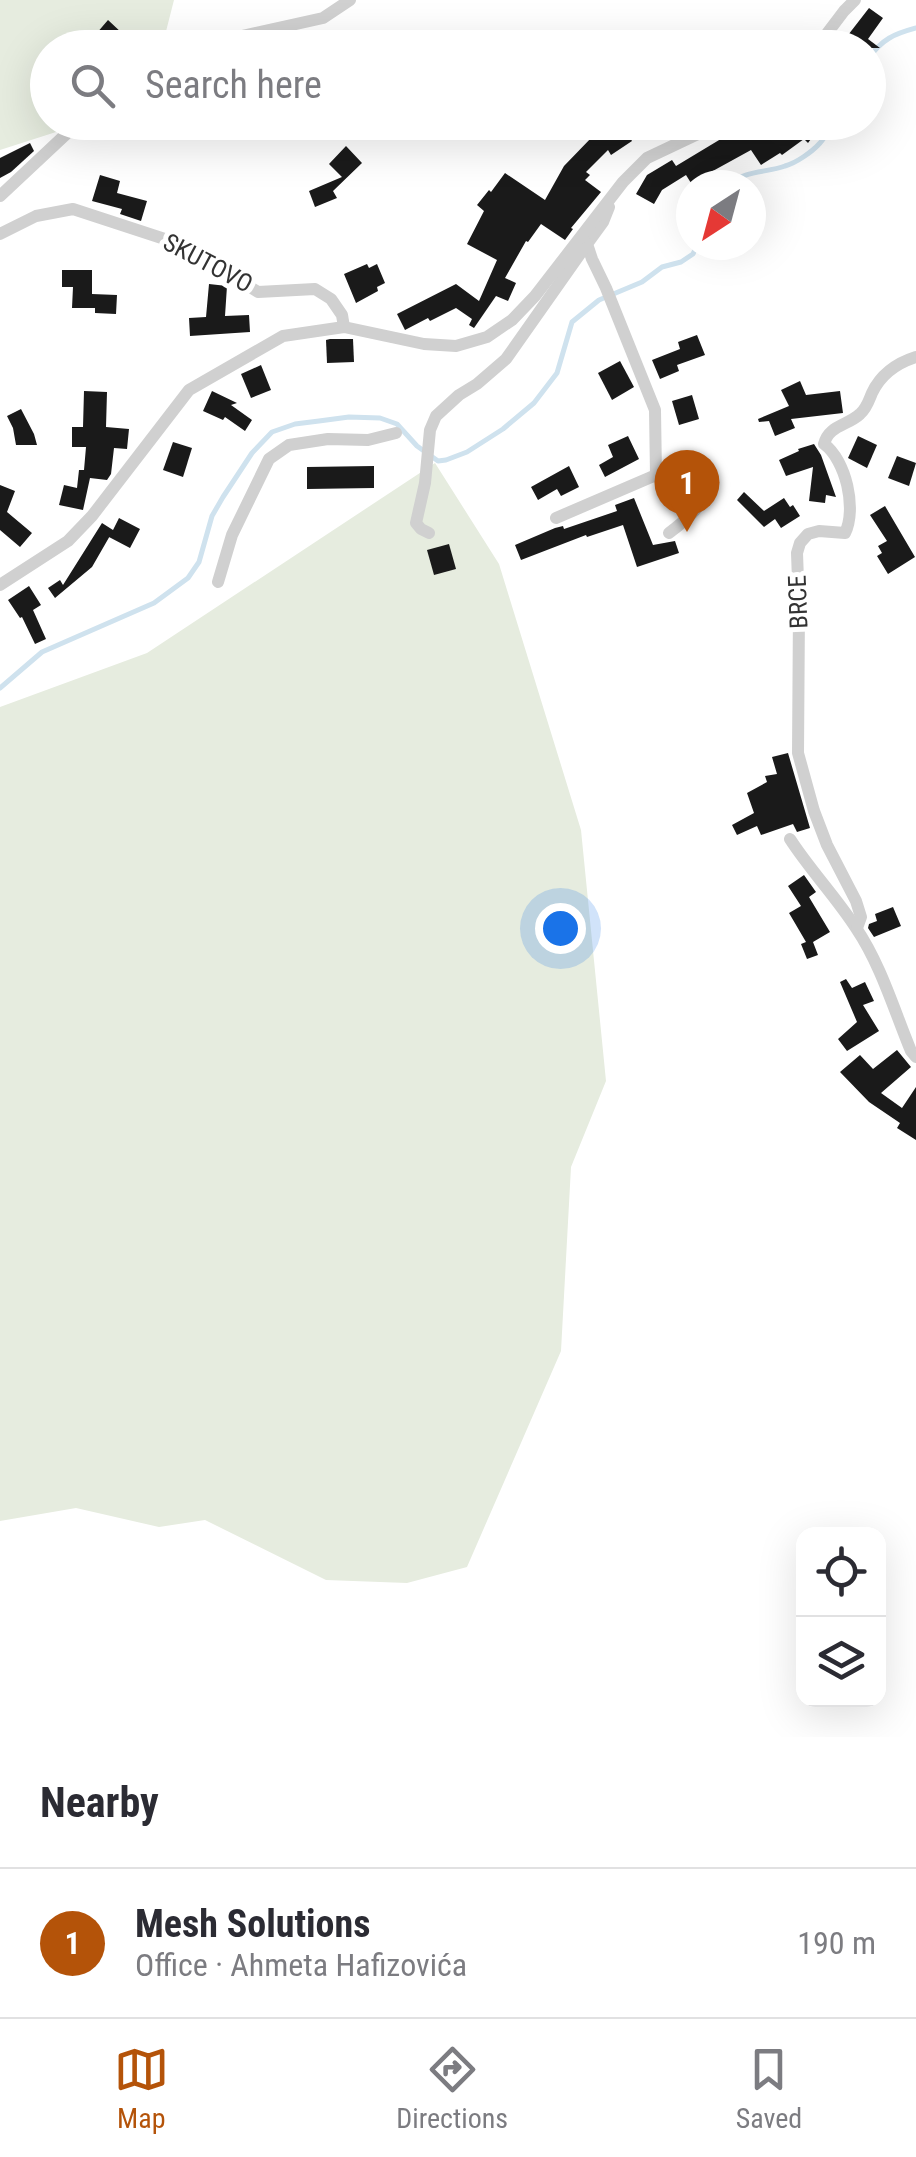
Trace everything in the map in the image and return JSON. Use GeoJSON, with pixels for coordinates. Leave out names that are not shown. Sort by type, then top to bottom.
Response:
{"type":"FeatureCollection","features":[{"type":"Feature","properties":{"kind":"street"},"geometry":{"type":"LineString","coordinates":[[269,30],[323,18],[350,0]]}},
{"type":"Feature","properties":{"kind":"street"},"geometry":{"type":"LineString","coordinates":[[830,30],[856,0]]}},
{"type":"Feature","properties":{"kind":"street"},"geometry":{"type":"LineString","coordinates":[[0,196],[60,140]]}},
{"type":"Feature","properties":{"kind":"street"},"geometry":{"type":"LineString","coordinates":[[0,585],[68,541],[189,390],[283,336],[344,326],[424,344],[456,346],[487,338],[512,320],[534,296],[611,196],[648,158],[686,140]]}},
{"type":"Feature","properties":{"kind":"street"},"geometry":{"type":"LineString","coordinates":[[428,533],[416,523],[430,430],[436,416],[506,359],[602,222],[611,196]]}},
{"type":"Feature","properties":{"kind":"street","name":"SKUTOVO"},"geometry":{"type":"LineString","coordinates":[[0,234],[36,216],[73,208],[183,245],[258,292],[316,288],[332,299],[344,326]]}},
{"type":"Feature","properties":{"kind":"street"},"geometry":{"type":"LineString","coordinates":[[587,244],[655,410],[656,474]]}},
{"type":"Feature","properties":{"kind":"street","name":"BRCE"},"geometry":{"type":"LineString","coordinates":[[856,928],[861,916],[856,901],[827,845],[798,754],[797,553],[808,534],[845,533],[852,520],[839,459],[824,439],[829,432],[861,414],[882,377],[902,362],[916,358]]}},
{"type":"Feature","properties":{"kind":"street"},"geometry":{"type":"LineString","coordinates":[[218,582],[232,535],[269,459],[289,445],[328,439],[368,440],[396,433]]}},
{"type":"Feature","properties":{"kind":"street"},"geometry":{"type":"LineString","coordinates":[[556,518],[656,474],[698,461],[712,482],[704,501],[669,533]]}},
{"type":"Feature","properties":{"kind":"street","name":"BRCE"},"geometry":{"type":"LineString","coordinates":[[790,839],[856,928],[916,1057]]}},
{"type":"Feature","properties":{"kind":"shaded area"},"geometry":{"type":"Polygon","coordinates":[[[0,0],[174,0],[166,30],[30,30],[31,140],[0,150],[0,0]]]}},
{"type":"Feature","properties":{"kind":"shaded area"},"geometry":{"type":"Polygon","coordinates":[[[435,463],[499,564],[581,830],[606,1081],[571,1167],[561,1351],[467,1567],[407,1583],[326,1580],[205,1520],[159,1527],[76,1508],[0,1521],[0,707],[147,653],[435,463]]]}},
{"type":"Feature","properties":{"kind":"building"},"geometry":{"type":"Polygon","coordinates":[[[869,8],[883,18],[874,30],[852,30],[869,8]]]}},
{"type":"Feature","properties":{"kind":"building"},"geometry":{"type":"Polygon","coordinates":[[[108,20],[119,30],[99,30],[108,20]]]}},
{"type":"Feature","properties":{"kind":"building"},"geometry":{"type":"Polygon","coordinates":[[[589,140],[632,141],[611,155],[608,150],[586,172],[590,175],[585,180],[601,192],[565,240],[541,224],[526,241],[505,278],[516,283],[508,301],[496,296],[474,328],[469,325],[472,319],[456,308],[405,330],[397,314],[456,284],[479,301],[497,260],[467,244],[484,211],[477,205],[505,173],[545,200],[564,166],[589,140]]]}},
{"type":"Feature","properties":{"kind":"building"},"geometry":{"type":"Polygon","coordinates":[[[719,140],[803,140],[761,165],[751,150],[715,170],[676,170],[676,181],[662,190],[654,204],[636,194],[647,175],[672,160],[676,166],[719,140]]]}},
{"type":"Feature","properties":{"kind":"building"},"geometry":{"type":"Polygon","coordinates":[[[30,143],[34,151],[0,178],[0,158],[30,143]]]}},
{"type":"Feature","properties":{"kind":"building"},"geometry":{"type":"Polygon","coordinates":[[[346,146],[362,163],[333,191],[337,198],[315,207],[309,191],[342,177],[329,164],[346,146]]]}},
{"type":"Feature","properties":{"kind":"building"},"geometry":{"type":"Polygon","coordinates":[[[100,175],[120,181],[117,193],[147,201],[141,221],[120,214],[122,209],[92,201],[100,175]]]}},
{"type":"Feature","properties":{"kind":"building"},"geometry":{"type":"Polygon","coordinates":[[[367,264],[369,268],[377,264],[385,283],[356,303],[344,274],[367,264]]]}},
{"type":"Feature","properties":{"kind":"building"},"geometry":{"type":"Polygon","coordinates":[[[62,270],[92,270],[92,294],[117,295],[116,314],[95,313],[95,308],[72,308],[73,287],[62,287],[62,270]]]}},
{"type":"Feature","properties":{"kind":"building"},"geometry":{"type":"Polygon","coordinates":[[[209,284],[227,286],[225,316],[249,315],[250,332],[190,336],[189,318],[206,317],[209,284]]]}},
{"type":"Feature","properties":{"kind":"building"},"geometry":{"type":"Polygon","coordinates":[[[697,335],[705,355],[677,365],[679,371],[660,379],[652,360],[680,349],[678,342],[697,335]]]}},
{"type":"Feature","properties":{"kind":"building"},"geometry":{"type":"Polygon","coordinates":[[[353,339],[354,362],[327,363],[326,340],[353,339]]]}},
{"type":"Feature","properties":{"kind":"building"},"geometry":{"type":"Polygon","coordinates":[[[620,361],[634,387],[612,400],[598,373],[620,361]]]}},
{"type":"Feature","properties":{"kind":"building"},"geometry":{"type":"Polygon","coordinates":[[[261,365],[271,390],[251,398],[241,374],[261,365]]]}},
{"type":"Feature","properties":{"kind":"building"},"geometry":{"type":"Polygon","coordinates":[[[800,381],[806,395],[840,391],[843,413],[791,419],[795,428],[775,436],[769,421],[758,419],[789,406],[781,390],[800,381]]]}},
{"type":"Feature","properties":{"kind":"building"},"geometry":{"type":"Polygon","coordinates":[[[84,391],[107,392],[106,427],[129,429],[127,449],[114,448],[107,480],[90,478],[83,510],[59,505],[64,485],[77,488],[79,470],[84,470],[86,447],[72,447],[72,427],[83,427],[84,391]]]}},
{"type":"Feature","properties":{"kind":"building"},"geometry":{"type":"Polygon","coordinates":[[[212,391],[237,403],[231,405],[252,420],[245,431],[225,417],[223,420],[203,411],[212,391]]]}},
{"type":"Feature","properties":{"kind":"building"},"geometry":{"type":"Polygon","coordinates":[[[692,395],[699,419],[679,425],[672,401],[692,395]]]}},
{"type":"Feature","properties":{"kind":"building"},"geometry":{"type":"Polygon","coordinates":[[[21,409],[37,445],[16,445],[7,416],[21,409]]]}},
{"type":"Feature","properties":{"kind":"building"},"geometry":{"type":"Polygon","coordinates":[[[628,436],[639,459],[605,477],[599,465],[613,457],[608,445],[628,436]]]}},
{"type":"Feature","properties":{"kind":"building"},"geometry":{"type":"Polygon","coordinates":[[[858,436],[877,445],[867,468],[848,458],[858,436]]]}},
{"type":"Feature","properties":{"kind":"building"},"geometry":{"type":"Polygon","coordinates":[[[173,442],[192,448],[183,477],[163,470],[173,442]]]}},
{"type":"Feature","properties":{"kind":"building"},"geometry":{"type":"Polygon","coordinates":[[[814,444],[836,497],[826,495],[825,503],[809,501],[813,467],[786,476],[779,460],[814,444]]]}},
{"type":"Feature","properties":{"kind":"building"},"geometry":{"type":"Polygon","coordinates":[[[897,456],[916,463],[909,486],[888,478],[897,456]]]}},
{"type":"Feature","properties":{"kind":"building"},"geometry":{"type":"Polygon","coordinates":[[[374,466],[374,488],[307,489],[307,467],[374,466]]]}},
{"type":"Feature","properties":{"kind":"building"},"geometry":{"type":"Polygon","coordinates":[[[569,466],[579,487],[561,496],[557,489],[538,500],[531,487],[569,466]]]}},
{"type":"Feature","properties":{"kind":"building"},"geometry":{"type":"Polygon","coordinates":[[[0,485],[15,491],[7,512],[32,533],[20,547],[0,530],[0,485]]]}},
{"type":"Feature","properties":{"kind":"building"},"geometry":{"type":"Polygon","coordinates":[[[744,492],[764,511],[784,498],[800,516],[781,528],[775,519],[764,527],[737,500],[744,492]]]}},
{"type":"Feature","properties":{"kind":"building"},"geometry":{"type":"Polygon","coordinates":[[[634,498],[653,545],[675,541],[679,553],[637,567],[623,525],[521,560],[515,545],[555,528],[564,529],[617,511],[615,505],[634,498]]]}},
{"type":"Feature","properties":{"kind":"building"},"geometry":{"type":"Polygon","coordinates":[[[885,506],[915,557],[888,574],[877,556],[882,553],[878,546],[887,541],[870,515],[885,506]]]}},
{"type":"Feature","properties":{"kind":"building"},"geometry":{"type":"Polygon","coordinates":[[[119,518],[140,529],[130,548],[109,537],[92,567],[55,598],[48,588],[60,580],[63,585],[102,523],[113,530],[119,518]]]}},
{"type":"Feature","properties":{"kind":"building"},"geometry":{"type":"Polygon","coordinates":[[[449,544],[456,569],[434,575],[427,550],[449,544]]]}},
{"type":"Feature","properties":{"kind":"building"},"geometry":{"type":"Polygon","coordinates":[[[29,586],[41,605],[33,610],[46,639],[35,644],[22,617],[8,600],[29,586]]]}},
{"type":"Feature","properties":{"kind":"building"},"geometry":{"type":"Polygon","coordinates":[[[788,753],[810,828],[797,832],[793,824],[761,835],[757,826],[737,835],[732,825],[754,813],[747,793],[767,782],[765,776],[777,774],[772,757],[788,753]]]}},
{"type":"Feature","properties":{"kind":"building"},"geometry":{"type":"Polygon","coordinates":[[[804,875],[816,892],[809,897],[830,932],[813,942],[818,955],[807,959],[801,944],[806,942],[789,913],[801,906],[788,886],[804,875]]]}},
{"type":"Feature","properties":{"kind":"building"},"geometry":{"type":"Polygon","coordinates":[[[893,907],[901,926],[874,937],[868,928],[877,921],[875,914],[893,907]]]}},
{"type":"Feature","properties":{"kind":"building"},"geometry":{"type":"Polygon","coordinates":[[[846,979],[852,988],[865,982],[874,1001],[863,1005],[879,1031],[847,1051],[838,1039],[857,1022],[840,982],[846,979]]]}},
{"type":"Feature","properties":{"kind":"building"},"geometry":{"type":"Polygon","coordinates":[[[897,1050],[911,1067],[881,1093],[902,1108],[916,1087],[916,1140],[897,1128],[900,1123],[869,1102],[840,1072],[860,1055],[873,1069],[897,1050]]]}},
{"type":"Feature","properties":{"kind":"waterway"},"geometry":{"type":"LineString","coordinates":[[886,40],[916,28]]}},
{"type":"Feature","properties":{"kind":"waterway"},"geometry":{"type":"LineString","coordinates":[[766,170],[799,160],[822,140]]}},
{"type":"Feature","properties":{"kind":"waterway"},"geometry":{"type":"LineString","coordinates":[[0,688],[42,652],[154,603],[188,578],[199,562],[212,516],[252,453],[272,432],[295,424],[349,417],[380,418],[397,424],[438,461],[467,452],[534,403],[557,373],[572,322],[599,300],[642,282],[662,267],[684,260]]}},
{"type":"Feature","properties":{"kind":"place","name":"Mesh Solutions"},"geometry":{"type":"Point","coordinates":[687,532]}}]}
